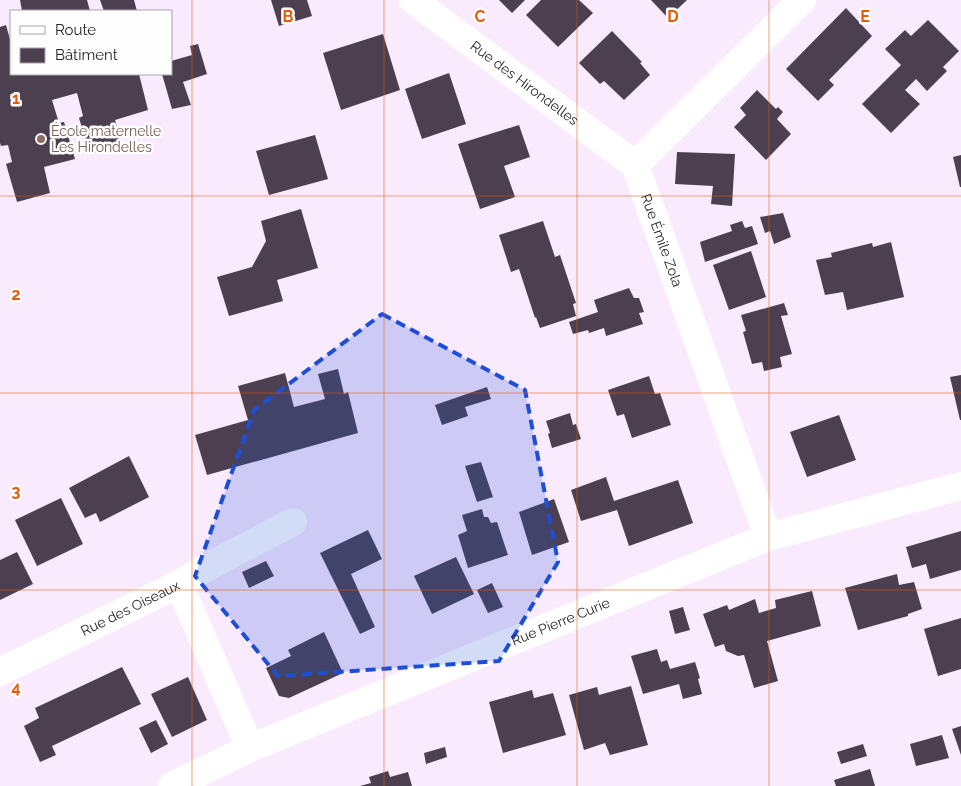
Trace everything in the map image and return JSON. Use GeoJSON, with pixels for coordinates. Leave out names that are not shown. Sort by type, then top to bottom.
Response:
{"type":"FeatureCollection","features":[{"type":"Feature","properties":{"kind":"street","name":"Rue des Hirondelles"},"geometry":{"type":"LineString","coordinates":[[413,0],[636,165]]}},
{"type":"Feature","properties":{"kind":"street"},"geometry":{"type":"LineString","coordinates":[[636,165],[802,0]]}},
{"type":"Feature","properties":{"kind":"street","name":"Rue Émile Zola"},"geometry":{"type":"LineString","coordinates":[[636,165],[768,537]]}},
{"type":"Feature","properties":{"kind":"street","name":"Rue Pierre Curie"},"geometry":{"type":"LineString","coordinates":[[172,786],[250,748],[768,537],[961,486]]}},
{"type":"Feature","properties":{"kind":"street"},"geometry":{"type":"LineString","coordinates":[[179,584],[293,522]]}},
{"type":"Feature","properties":{"kind":"street","name":"Rue des Oiseaux"},"geometry":{"type":"LineString","coordinates":[[0,672],[179,584],[250,748]]}},
{"type":"Feature","properties":{"kind":"highlighted area"},"geometry":{"type":"Polygon","coordinates":[[[382,314],[525,390],[558,562],[499,661],[278,676],[195,576],[254,410],[382,314]]]}},
{"type":"Feature","properties":{"kind":"building"},"geometry":{"type":"Polygon","coordinates":[[[20,0],[87,0],[90,10],[22,10],[20,0]]]}},
{"type":"Feature","properties":{"kind":"building"},"geometry":{"type":"Polygon","coordinates":[[[100,0],[134,0],[137,10],[104,10],[100,0]]]}},
{"type":"Feature","properties":{"kind":"building"},"geometry":{"type":"Polygon","coordinates":[[[271,0],[307,0],[312,16],[279,26],[271,0]]]}},
{"type":"Feature","properties":{"kind":"building"},"geometry":{"type":"Polygon","coordinates":[[[499,0],[525,0],[512,13],[499,0]]]}},
{"type":"Feature","properties":{"kind":"building"},"geometry":{"type":"Polygon","coordinates":[[[541,0],[579,0],[593,13],[558,47],[526,15],[541,0]]]}},
{"type":"Feature","properties":{"kind":"building"},"geometry":{"type":"Polygon","coordinates":[[[651,0],[687,0],[668,18],[651,0]]]}},
{"type":"Feature","properties":{"kind":"building"},"geometry":{"type":"Polygon","coordinates":[[[846,8],[872,36],[829,80],[834,85],[818,101],[786,69],[846,8]]]}},
{"type":"Feature","properties":{"kind":"building"},"geometry":{"type":"Polygon","coordinates":[[[928,20],[959,51],[943,67],[947,71],[927,91],[916,79],[905,90],[920,104],[891,133],[862,104],[901,65],[885,49],[905,30],[911,36],[928,20]]]}},
{"type":"Feature","properties":{"kind":"building"},"geometry":{"type":"Polygon","coordinates":[[[6,25],[10,39],[10,75],[139,75],[148,110],[115,120],[122,145],[90,154],[79,118],[83,116],[77,93],[52,100],[59,123],[64,122],[75,159],[44,167],[50,193],[17,202],[6,164],[12,162],[8,145],[1,146],[0,143],[0,27],[6,25]]]}},
{"type":"Feature","properties":{"kind":"building"},"geometry":{"type":"Polygon","coordinates":[[[612,31],[642,62],[640,63],[650,75],[624,100],[604,81],[600,84],[579,63],[612,31]]]}},
{"type":"Feature","properties":{"kind":"building"},"geometry":{"type":"Polygon","coordinates":[[[383,34],[400,90],[341,110],[323,53],[383,34]]]}},
{"type":"Feature","properties":{"kind":"building"},"geometry":{"type":"Polygon","coordinates":[[[198,44],[207,74],[183,82],[191,105],[172,109],[162,75],[172,75],[172,61],[192,55],[190,46],[198,44]]]}},
{"type":"Feature","properties":{"kind":"building"},"geometry":{"type":"Polygon","coordinates":[[[449,73],[466,124],[422,139],[405,89],[449,73]]]}},
{"type":"Feature","properties":{"kind":"building"},"geometry":{"type":"Polygon","coordinates":[[[757,90],[776,109],[778,107],[783,112],[777,119],[791,134],[766,160],[734,127],[746,115],[740,108],[757,90]]]}},
{"type":"Feature","properties":{"kind":"building"},"geometry":{"type":"Polygon","coordinates":[[[519,125],[530,157],[504,166],[515,197],[480,209],[458,144],[519,125]]]}},
{"type":"Feature","properties":{"kind":"building"},"geometry":{"type":"Polygon","coordinates":[[[315,135],[328,179],[269,195],[256,151],[315,135]]]}},
{"type":"Feature","properties":{"kind":"building"},"geometry":{"type":"Polygon","coordinates":[[[677,152],[735,154],[732,206],[711,204],[713,186],[675,184],[677,152]]]}},
{"type":"Feature","properties":{"kind":"building"},"geometry":{"type":"Polygon","coordinates":[[[961,155],[961,187],[960,187],[953,157],[961,155]]]}},
{"type":"Feature","properties":{"kind":"building"},"geometry":{"type":"Polygon","coordinates":[[[301,209],[318,268],[277,280],[283,301],[229,316],[217,277],[252,267],[266,241],[261,221],[301,209]]]}},
{"type":"Feature","properties":{"kind":"building"},"geometry":{"type":"Polygon","coordinates":[[[783,213],[791,237],[774,244],[770,231],[765,233],[760,217],[783,213]]]}},
{"type":"Feature","properties":{"kind":"building"},"geometry":{"type":"Polygon","coordinates":[[[543,221],[555,257],[560,255],[576,303],[573,304],[576,316],[540,328],[519,269],[511,272],[499,235],[543,221]]]}},
{"type":"Feature","properties":{"kind":"building"},"geometry":{"type":"Polygon","coordinates":[[[742,221],[745,228],[752,226],[758,244],[705,262],[700,242],[732,231],[730,225],[742,221]]]}},
{"type":"Feature","properties":{"kind":"building"},"geometry":{"type":"Polygon","coordinates":[[[891,242],[904,297],[847,310],[843,292],[825,295],[816,260],[832,257],[831,253],[872,243],[873,247],[891,242]]]}},
{"type":"Feature","properties":{"kind":"building"},"geometry":{"type":"Polygon","coordinates":[[[751,251],[766,297],[729,310],[713,265],[751,251]]]}},
{"type":"Feature","properties":{"kind":"building"},"geometry":{"type":"Polygon","coordinates":[[[629,288],[634,298],[639,298],[644,312],[639,313],[643,324],[606,336],[604,328],[589,333],[588,330],[573,334],[569,322],[598,312],[594,300],[629,288]]]}},
{"type":"Feature","properties":{"kind":"building"},"geometry":{"type":"Polygon","coordinates":[[[784,303],[788,315],[781,316],[792,354],[780,357],[782,367],[764,371],[762,362],[752,364],[743,332],[746,331],[741,315],[784,303]]]}},
{"type":"Feature","properties":{"kind":"building"},"geometry":{"type":"Polygon","coordinates":[[[338,369],[344,394],[348,392],[358,433],[207,475],[195,435],[248,420],[238,386],[285,373],[294,407],[325,399],[318,374],[338,369]]]}},
{"type":"Feature","properties":{"kind":"building"},"geometry":{"type":"Polygon","coordinates":[[[961,375],[961,420],[960,420],[950,377],[961,375]]]}},
{"type":"Feature","properties":{"kind":"building"},"geometry":{"type":"Polygon","coordinates":[[[649,376],[655,394],[660,393],[671,425],[632,438],[624,414],[617,416],[608,390],[649,376]]]}},
{"type":"Feature","properties":{"kind":"building"},"geometry":{"type":"Polygon","coordinates":[[[487,387],[491,399],[465,407],[468,416],[442,425],[435,405],[487,387]]]}},
{"type":"Feature","properties":{"kind":"building"},"geometry":{"type":"Polygon","coordinates":[[[570,413],[573,425],[576,424],[581,439],[552,448],[546,421],[570,413]]]}},
{"type":"Feature","properties":{"kind":"building"},"geometry":{"type":"Polygon","coordinates":[[[839,415],[856,460],[807,477],[790,432],[839,415]]]}},
{"type":"Feature","properties":{"kind":"building"},"geometry":{"type":"Polygon","coordinates":[[[129,456],[149,497],[100,522],[96,513],[85,518],[69,488],[129,456]]]}},
{"type":"Feature","properties":{"kind":"building"},"geometry":{"type":"Polygon","coordinates":[[[481,462],[493,497],[477,502],[465,466],[481,462]]]}},
{"type":"Feature","properties":{"kind":"building"},"geometry":{"type":"Polygon","coordinates":[[[606,477],[614,501],[678,480],[693,523],[629,546],[617,510],[581,521],[571,490],[606,477]]]}},
{"type":"Feature","properties":{"kind":"building"},"geometry":{"type":"Polygon","coordinates":[[[61,498],[83,544],[37,566],[15,520],[61,498]]]}},
{"type":"Feature","properties":{"kind":"building"},"geometry":{"type":"Polygon","coordinates":[[[554,499],[569,542],[532,555],[519,512],[554,499]]]}},
{"type":"Feature","properties":{"kind":"building"},"geometry":{"type":"Polygon","coordinates":[[[482,509],[484,517],[488,517],[491,523],[497,522],[508,555],[468,568],[458,535],[467,531],[462,515],[482,509]]]}},
{"type":"Feature","properties":{"kind":"building"},"geometry":{"type":"Polygon","coordinates":[[[368,530],[382,559],[351,574],[375,627],[360,634],[320,553],[368,530]]]}},
{"type":"Feature","properties":{"kind":"building"},"geometry":{"type":"Polygon","coordinates":[[[961,531],[961,570],[930,579],[926,564],[912,568],[906,547],[961,531]]]}},
{"type":"Feature","properties":{"kind":"building"},"geometry":{"type":"Polygon","coordinates":[[[17,552],[33,584],[0,600],[0,560],[17,552]]]}},
{"type":"Feature","properties":{"kind":"building"},"geometry":{"type":"Polygon","coordinates":[[[456,557],[474,594],[432,614],[414,576],[456,557]]]}},
{"type":"Feature","properties":{"kind":"building"},"geometry":{"type":"Polygon","coordinates":[[[266,561],[274,576],[249,588],[242,572],[266,561]]]}},
{"type":"Feature","properties":{"kind":"building"},"geometry":{"type":"Polygon","coordinates":[[[897,574],[899,585],[914,582],[922,609],[908,614],[908,616],[858,630],[845,588],[897,574]]]}},
{"type":"Feature","properties":{"kind":"building"},"geometry":{"type":"Polygon","coordinates":[[[492,583],[503,607],[488,613],[477,590],[492,583]]]}},
{"type":"Feature","properties":{"kind":"building"},"geometry":{"type":"Polygon","coordinates":[[[812,591],[821,626],[767,641],[778,681],[754,688],[744,655],[738,656],[726,651],[724,644],[715,647],[703,614],[727,605],[729,610],[755,599],[759,613],[776,608],[775,600],[812,591]]]}},
{"type":"Feature","properties":{"kind":"building"},"geometry":{"type":"Polygon","coordinates":[[[683,607],[690,630],[675,634],[669,611],[683,607]]]}},
{"type":"Feature","properties":{"kind":"building"},"geometry":{"type":"Polygon","coordinates":[[[961,618],[961,669],[938,676],[924,629],[961,618]]]}},
{"type":"Feature","properties":{"kind":"building"},"geometry":{"type":"Polygon","coordinates":[[[324,632],[343,673],[289,698],[279,696],[266,668],[291,656],[288,650],[324,632]]]}},
{"type":"Feature","properties":{"kind":"building"},"geometry":{"type":"Polygon","coordinates":[[[657,649],[661,662],[667,660],[670,669],[695,662],[702,694],[683,699],[679,684],[643,694],[631,656],[657,649]]]}},
{"type":"Feature","properties":{"kind":"building"},"geometry":{"type":"Polygon","coordinates":[[[122,667],[141,704],[52,746],[56,755],[40,762],[24,726],[39,718],[35,708],[122,667]]]}},
{"type":"Feature","properties":{"kind":"building"},"geometry":{"type":"Polygon","coordinates":[[[188,677],[207,720],[172,737],[151,694],[188,677]]]}},
{"type":"Feature","properties":{"kind":"building"},"geometry":{"type":"Polygon","coordinates":[[[631,686],[648,745],[610,755],[605,743],[584,750],[569,695],[597,687],[599,695],[631,686]]]}},
{"type":"Feature","properties":{"kind":"building"},"geometry":{"type":"Polygon","coordinates":[[[532,690],[534,698],[553,693],[566,735],[503,753],[489,702],[532,690]]]}},
{"type":"Feature","properties":{"kind":"building"},"geometry":{"type":"Polygon","coordinates":[[[156,720],[168,744],[151,753],[139,728],[156,720]]]}},
{"type":"Feature","properties":{"kind":"building"},"geometry":{"type":"Polygon","coordinates":[[[961,726],[961,755],[952,729],[961,726]]]}},
{"type":"Feature","properties":{"kind":"building"},"geometry":{"type":"Polygon","coordinates":[[[942,735],[949,758],[916,766],[910,744],[942,735]]]}},
{"type":"Feature","properties":{"kind":"building"},"geometry":{"type":"Polygon","coordinates":[[[863,744],[867,756],[841,764],[837,752],[863,744]]]}},
{"type":"Feature","properties":{"kind":"building"},"geometry":{"type":"Polygon","coordinates":[[[445,747],[447,757],[426,764],[424,753],[445,747]]]}},
{"type":"Feature","properties":{"kind":"building"},"geometry":{"type":"Polygon","coordinates":[[[870,769],[875,786],[836,786],[834,780],[870,769]]]}},
{"type":"Feature","properties":{"kind":"building"},"geometry":{"type":"Polygon","coordinates":[[[388,771],[390,777],[408,772],[412,786],[360,786],[371,783],[369,777],[388,771]]]}},
{"type":"Feature","properties":{"kind":"place","name":"École maternelle Les Hirondelles"},"geometry":{"type":"Point","coordinates":[41,139]}}]}
